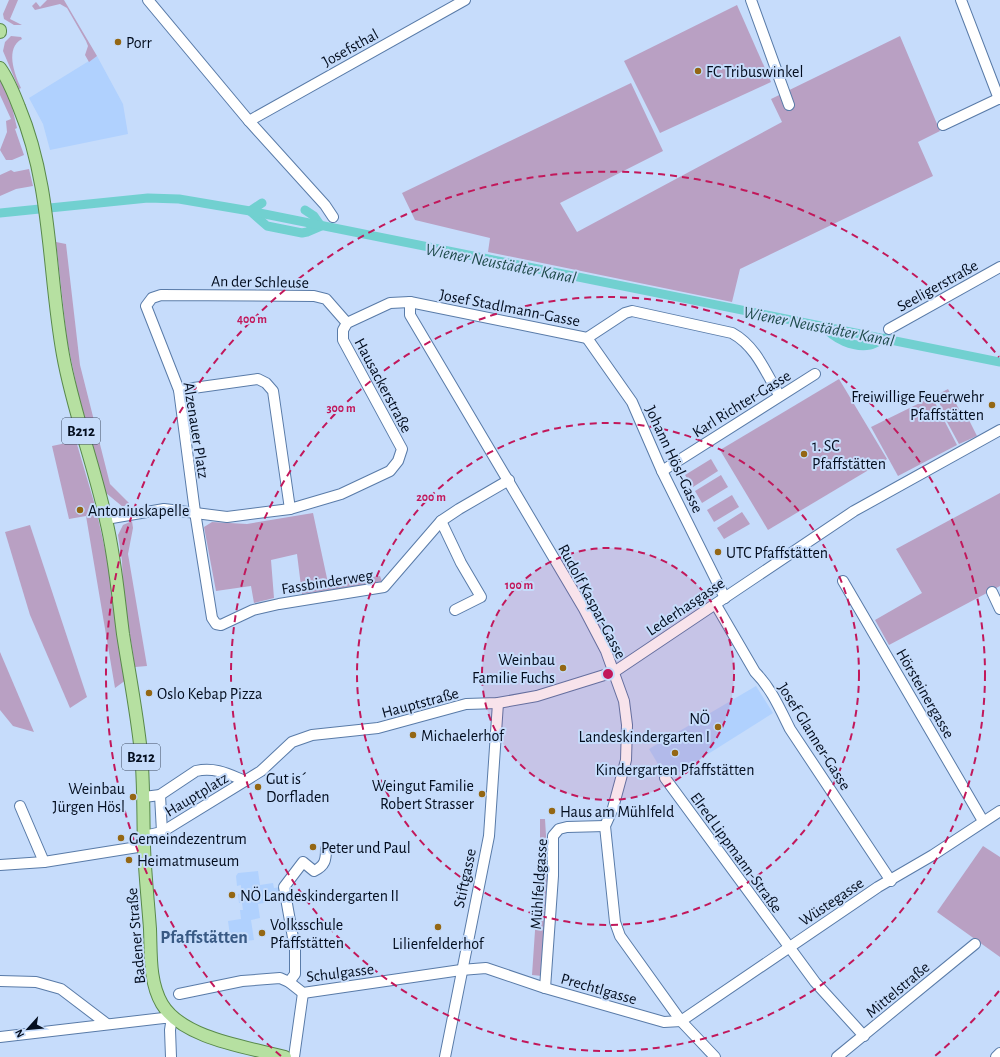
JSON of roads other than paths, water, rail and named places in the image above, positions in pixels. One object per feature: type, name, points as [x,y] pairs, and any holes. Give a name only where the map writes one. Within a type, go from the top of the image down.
[{"type":"main road","name":"B212","points":[[0,60],[2,70],[29,131],[37,160],[47,219],[57,317],[63,357],[71,396],[106,519]]},
{"type":"main road","name":"Badener Straße","points":[[106,519],[114,559],[141,751],[144,797],[144,841],[153,980],[162,1004],[172,1017],[189,1029],[203,1035],[285,1057]]},
{"type":"street","points":[[148,0],[249,121],[325,205],[333,217]]},
{"type":"street","name":"Josefsthal","points":[[249,121],[465,0]]},
{"type":"street","points":[[751,0],[789,105]]},
{"type":"street","points":[[943,125],[999,98],[961,0]]},
{"type":"street","name":"Seeligerstraße","points":[[889,329],[1000,267]]},
{"type":"street","name":"An der Schleuse","points":[[161,295],[314,296],[326,300],[347,323]]},
{"type":"street","name":"Alzenauer Platz","points":[[161,295],[152,298],[146,306],[179,390],[195,512],[212,618],[216,624]]},
{"type":"street","name":"Hausackerstraße","points":[[106,519],[164,509],[227,517],[290,509],[341,494],[390,471],[398,461],[402,449],[343,340],[343,330],[347,323],[390,303],[410,302]]},
{"type":"street","name":"Josef Stadlmann-Gasse","points":[[410,302],[587,338],[625,313],[632,311],[732,333],[743,339],[752,348],[779,396]]},
{"type":"street","name":"Rudolf Kaspar-Gasse","points":[[410,302],[410,315],[584,609],[606,651],[614,672],[624,701],[628,725],[626,760],[613,808],[606,826],[615,922],[620,936],[681,1021]]},
{"type":"street","name":"Johann Hösl-Gasse","points":[[587,338],[632,402],[662,471],[725,598]]},
{"type":"street","name":"Karl Richter-Gasse","points":[[662,471],[815,374]]},
{"type":"street","points":[[179,390],[258,379],[266,383],[273,391],[290,509]]},
{"type":"street","name":"Lederhasgasse","points":[[614,672],[854,511],[1000,430]]},
{"type":"street","name":"Fassbinderweg","points":[[216,624],[221,625],[253,610],[279,604],[384,587],[441,522],[459,509],[509,480]]},
{"type":"street","points":[[441,522],[461,563],[482,597],[455,610]]},
{"type":"street","name":"Hörsteinergasse","points":[[843,581],[983,821]]},
{"type":"street","points":[[992,592],[1000,609]]},
{"type":"street","name":"Josef Glanner-Gasse","points":[[716,605],[755,672],[763,680],[790,729],[891,881]]},
{"type":"street","name":"Hauptstraße","points":[[245,782],[261,771],[292,742],[312,735],[378,728],[466,704],[498,703],[537,696],[614,672]]},
{"type":"street","name":"Stiftgasse","points":[[445,1057],[461,970],[489,836],[498,703]]},
{"type":"street","name":"Hauptplatz","points":[[144,797],[160,796],[196,771],[202,770],[216,769],[245,782]]},
{"type":"street","name":"Elred Lippmann-Straße","points":[[664,778],[815,982],[864,1036]]},
{"type":"street","name":"Hauptplatz","points":[[0,865],[44,862],[144,841],[162,832],[245,782]]},
{"type":"street","name":"Hauptplatz","points":[[160,796],[162,832]]},
{"type":"street","points":[[20,806],[44,862]]},
{"type":"street","name":"Wüstegasse","points":[[681,1021],[878,887],[891,881],[1000,811]]},
{"type":"street","name":"Mühlfeldgasse","points":[[545,988],[554,876],[554,836],[559,829],[567,827],[606,826]]},
{"type":"street","points":[[289,982],[295,974],[295,949],[284,887],[303,862],[314,871],[322,867],[326,860],[326,849]]},
{"type":"street","name":"Mittelstraße","points":[[837,1057],[975,944]]},
{"type":"street","name":"Prechtlgasse","points":[[461,970],[486,968],[545,988],[664,1022],[681,1021]]},
{"type":"street","name":"Schulgasse","points":[[179,994],[242,981],[280,978],[289,982],[303,993],[461,970]]},
{"type":"street","points":[[0,981],[36,982],[61,989],[107,1024]]},
{"type":"street","points":[[294,1057],[303,993]]},
{"type":"street","points":[[87,1010],[88,1026]]},
{"type":"street","points":[[0,1037],[172,1017],[170,1030],[171,1057]]},
{"type":"street","points":[[681,1021],[715,1057]]},
{"type":"street","points":[[996,1057],[1000,1053]]},
{"type":"waterway","name":"Wiener Neustädter Kanal","points":[[0,213],[148,198],[179,199],[250,211],[1000,362]]},
{"type":"waterway","points":[[262,203],[250,211],[267,226],[302,233],[321,226],[314,216],[305,210]]},
{"type":"waterway","points":[[824,326],[838,339],[851,344],[864,346],[870,345],[885,338]]},
{"type":"place","name":"Porr","points":[[118,42]]},
{"type":"place","name":"FC Tribuswinkel","points":[[698,71]]},
{"type":"place","name":"Freiwillige Feuerwehr Pfaffstätten","points":[[992,405]]},
{"type":"place","name":"1. SC Pfaffstätten","points":[[804,454]]},
{"type":"place","name":"Antoniuskapelle","points":[[80,510]]},
{"type":"place","name":"UTC Pfaffstätten","points":[[718,552]]},
{"type":"place","name":"Weinbau Familie Fuchs","points":[[563,668]]},
{"type":"place","name":"Oslo Kebap Pizza","points":[[149,693]]},
{"type":"place","name":"NÖ Landeskindergarten I","points":[[718,727]]},
{"type":"place","name":"Michaelerhof","points":[[413,735]]},
{"type":"place","name":"Kindergarten Pfaffstätten","points":[[675,753]]},
{"type":"place","name":"Gut is´ Dorfladen","points":[[258,787]]},
{"type":"place","name":"Weingut Familie Robert Strasser","points":[[482,794]]},
{"type":"place","name":"Weinbau Jürgen Hösl","points":[[133,797]]},
{"type":"place","name":"Haus am Mühlfeld","points":[[552,811]]},
{"type":"place","name":"Gemeindezentrum","points":[[121,838]]},
{"type":"place","name":"Peter und Paul","points":[[313,847]]},
{"type":"place","name":"Heimatmuseum","points":[[129,860]]},
{"type":"place","name":"NÖ Landeskindergarten II","points":[[232,895]]},
{"type":"place","name":"Lilienfelderhof","points":[[438,927]]},
{"type":"place","name":"Volksschule Pfaffstätten","points":[[262,933]]},
{"type":"district","name":"Pfaffstätten","points":[[204,937]]}]
